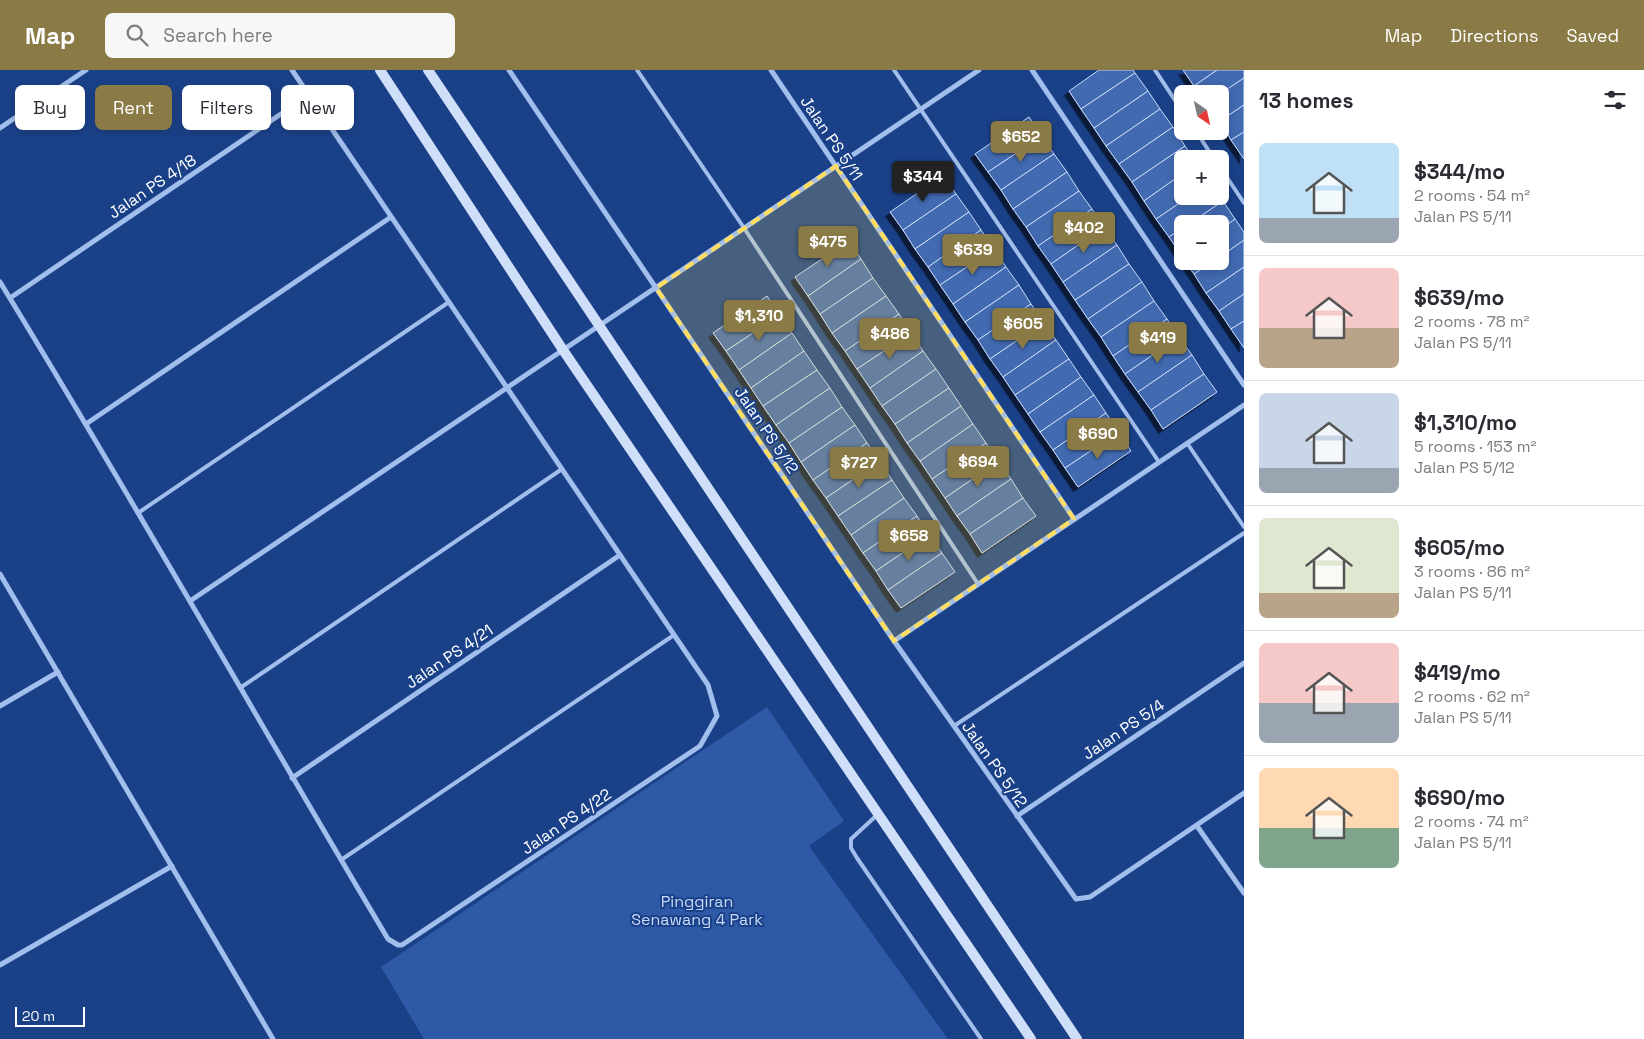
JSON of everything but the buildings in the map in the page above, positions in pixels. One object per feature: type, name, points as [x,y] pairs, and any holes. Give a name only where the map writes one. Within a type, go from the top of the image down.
[{"type":"street","points":[[0,128],[86,70]]},
{"type":"street","points":[[292,70],[302,85]]},
{"type":"street","points":[[380,70],[563,350],[1031,1039]]},
{"type":"street","points":[[428,70],[1077,1039]]},
{"type":"street","name":"Jalan PS 5/12","points":[[509,70],[894,641],[1076,899],[1090,897],[1197,826]]},
{"type":"street","name":"Jalan PS 5/11","points":[[771,70],[1074,519]]},
{"type":"street","points":[[190,601],[979,70]]},
{"type":"street","points":[[1032,70],[1244,385]]},
{"type":"street","name":"Jalan PS 4/18","points":[[10,298],[281,114]]},
{"type":"street","points":[[333,130],[674,635]]},
{"type":"street","points":[[86,424],[391,217]]},
{"type":"street","points":[[0,282],[86,424],[341,860]]},
{"type":"street","points":[[894,641],[1244,405]]},
{"type":"street","name":"Jalan PS 4/21","points":[[292,778],[620,555]]},
{"type":"street","points":[[0,574],[273,1039]]},
{"type":"street","name":"Jalan PS 4/22","points":[[341,860],[388,939],[398,945],[402,945],[700,746],[717,716],[708,685],[674,635]]},
{"type":"street","name":"Jalan PS 5/4","points":[[1017,816],[1244,663]]},
{"type":"street","points":[[0,706],[58,672]]},
{"type":"street","points":[[1244,793],[1197,826],[1244,893]]},
{"type":"street","points":[[0,965],[172,866]]},
{"type":"lane","points":[[637,70],[744,228],[978,584]]},
{"type":"lane","points":[[894,70],[1159,462]]},
{"type":"lane","points":[[1155,70],[1174,99]]},
{"type":"lane","points":[[1229,180],[1244,203]]},
{"type":"lane","points":[[138,513],[449,302]]},
{"type":"lane","points":[[1187,443],[1244,527]]},
{"type":"lane","points":[[240,688],[562,469]]},
{"type":"lane","points":[[954,726],[1244,533]]},
{"type":"lane","points":[[341,860],[674,635]]},
{"type":"lane","points":[[879,813],[851,839],[851,848],[981,1039]]},
{"type":"highlighted area","points":[[836,166],[1074,519],[894,641],[656,288]]},
{"type":"green space","name":"Pinggiran Senawang 4 Park","points":[[767,707],[844,821],[809,846],[948,1039],[424,1039],[381,967]]}]
